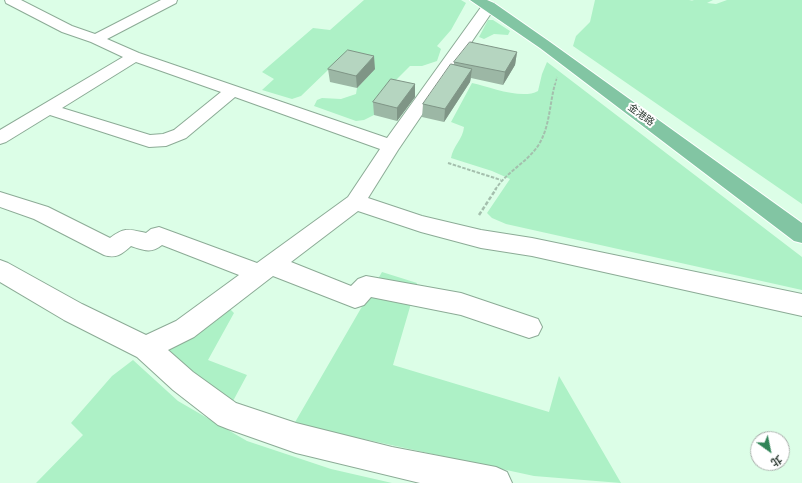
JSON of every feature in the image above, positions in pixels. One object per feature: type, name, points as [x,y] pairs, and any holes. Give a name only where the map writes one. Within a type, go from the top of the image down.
[{"type":"main road","name":"金港路","points":[[482,3],[545,45],[802,235]]},
{"type":"street","points":[[0,5],[11,0],[67,29],[96,39],[134,56],[392,146]]},
{"type":"street","points":[[96,39],[171,0]]},
{"type":"street","points":[[146,348],[185,329],[355,202],[482,3]]},
{"type":"street","points":[[0,138],[134,56]]},
{"type":"street","points":[[48,109],[149,141],[166,140],[180,134],[234,90]]},
{"type":"street","points":[[0,199],[41,213],[112,249],[128,237],[148,243],[158,235],[263,270],[285,270],[355,298],[366,286],[461,304],[529,327]]},
{"type":"street","points":[[355,202],[421,224],[481,239],[540,248],[802,305]]},
{"type":"street","points":[[0,270],[73,312],[146,348],[183,381],[228,414],[296,438],[392,462],[496,483]]},
{"type":"path","points":[[458,233],[477,219],[502,180],[535,150],[547,126],[552,94],[557,76]]},
{"type":"path","points":[[448,163],[502,180]]},
{"type":"green space","points":[[364,0],[461,0],[466,3],[451,30],[437,46],[441,49],[437,61],[422,66],[410,66],[394,82],[392,92],[374,115],[364,120],[356,121],[314,106],[317,100],[322,98],[341,99],[356,94],[357,88],[374,69],[328,70],[301,96],[292,99],[262,90],[274,79],[262,72],[313,28],[330,30]]},
{"type":"green space","points":[[595,0],[713,0],[707,3],[716,4],[727,0],[802,0],[802,204],[573,46],[576,36],[590,22]]},
{"type":"green space","points":[[488,20],[493,20],[510,31],[508,35],[494,34],[484,39],[479,37]]},
{"type":"green space","points":[[547,62],[802,257],[802,290],[506,224],[492,218],[487,213],[510,179],[492,171],[451,158],[462,135],[464,127],[451,122],[472,83],[497,90],[523,94],[531,93],[538,91],[542,74]]},
{"type":"green space","points":[[382,272],[417,283],[393,365],[549,412],[559,376],[621,483],[534,476],[294,424]]},
{"type":"green space","points":[[228,307],[234,313],[208,360],[247,375],[233,401],[208,387],[163,350]]},
{"type":"green space","points":[[133,360],[178,401],[247,441],[331,469],[392,483],[36,483],[83,435],[71,423],[112,376]]},
{"type":"building","points":[[470,42],[517,52],[505,72],[454,62]]},
{"type":"building","points":[[348,50],[374,56],[356,76],[328,69]]},
{"type":"building","points":[[451,64],[472,69],[445,109],[423,104]]},
{"type":"building","points":[[391,79],[415,84],[397,108],[373,102]]}]
